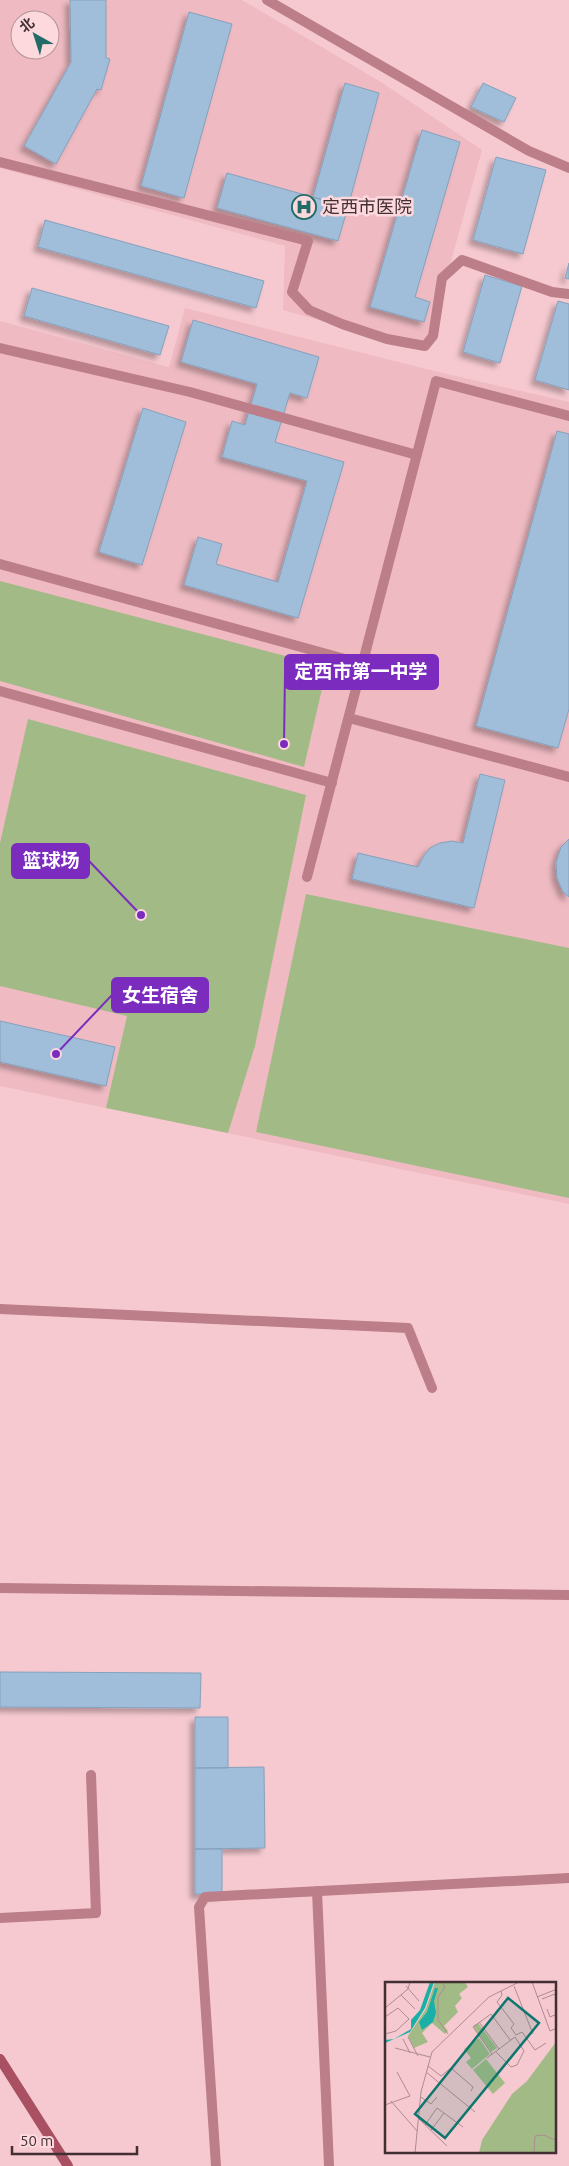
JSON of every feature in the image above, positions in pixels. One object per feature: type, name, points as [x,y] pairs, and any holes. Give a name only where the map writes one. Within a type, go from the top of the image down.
[{"type":"main road","points":[[0,2059],[68,2166]]},
{"type":"street","points":[[266,0],[529,151],[569,168]]},
{"type":"street","points":[[0,162],[308,240],[292,292],[309,310],[342,324],[387,339],[425,346],[433,336],[442,278],[462,260],[552,292],[569,294]]},
{"type":"street","points":[[0,348],[190,392],[417,455]]},
{"type":"street","points":[[307,877],[436,381],[569,416]]},
{"type":"street","points":[[0,564],[363,664]]},
{"type":"street","points":[[0,691],[332,783]]},
{"type":"street","points":[[349,718],[569,777]]},
{"type":"street","points":[[0,1309],[408,1328],[432,1388]]},
{"type":"street","points":[[0,1588],[569,1594]]},
{"type":"street","points":[[0,1918],[96,1913],[91,1775]]},
{"type":"street","points":[[216,2166],[199,1907],[205,1897],[569,1878]]},
{"type":"street","points":[[317,1891],[329,2166]]},
{"type":"shaded area","name":"定西市医院","points":[[0,0],[242,0],[381,82],[482,150],[426,351],[283,310],[285,246],[0,168]]},
{"type":"shaded area","points":[[185,308],[430,370],[569,402],[569,1204],[0,1086],[0,321],[169,367]]},
{"type":"green space","points":[[0,581],[327,667],[304,767],[0,681]]},
{"type":"green space","points":[[28,719],[306,795],[255,1046],[228,1133],[106,1108],[127,1016],[0,986],[0,843]]},
{"type":"green space","points":[[306,894],[569,948],[569,1198],[256,1132]]},
{"type":"building","points":[[70,0],[106,0],[106,58],[110,59],[101,90],[97,89],[56,164],[24,146],[71,62]]},
{"type":"building","points":[[189,12],[232,24],[184,198],[141,186]]},
{"type":"building","points":[[345,83],[379,93],[348,207],[313,197]]},
{"type":"building","points":[[483,83],[516,98],[504,122],[471,107]]},
{"type":"building","points":[[422,130],[460,142],[415,297],[430,302],[424,322],[370,307]]},
{"type":"building","points":[[496,157],[546,170],[523,254],[473,240]]},
{"type":"building","points":[[227,173],[348,207],[338,241],[217,208]]},
{"type":"building","points":[[45,220],[264,281],[256,308],[38,247]]},
{"type":"building","points":[[569,263],[569,279],[565,278]]},
{"type":"building","points":[[485,275],[522,286],[500,363],[463,352]]},
{"type":"building","points":[[32,288],[169,326],[160,355],[24,316]]},
{"type":"building","points":[[558,301],[569,304],[569,390],[535,380]]},
{"type":"building","points":[[193,320],[319,357],[307,398],[290,393],[275,442],[344,462],[298,618],[184,585],[198,537],[222,544],[216,564],[278,582],[307,481],[222,457],[232,421],[245,425],[257,384],[181,362]]},
{"type":"building","points":[[143,408],[186,422],[142,565],[99,552]]},
{"type":"building","points":[[557,431],[569,434],[569,709],[558,748],[476,726]]},
{"type":"building","points":[[480,774],[505,780],[474,908],[352,879],[358,853],[418,867],[430,848],[440,843],[452,841],[463,843]]},
{"type":"building","points":[[569,839],[569,897],[563,892],[557,878],[556,862],[561,847]]},
{"type":"building","points":[[0,1021],[115,1047],[106,1086],[0,1062]]},
{"type":"building","points":[[0,1672],[201,1673],[200,1708],[0,1707]]},
{"type":"building","points":[[195,1717],[228,1717],[228,1768],[195,1768]]},
{"type":"building","points":[[264,1767],[265,1848],[195,1849],[195,1768]]},
{"type":"building","points":[[195,1849],[222,1849],[222,1894],[195,1894]]},
{"type":"place","name":"定西市医院","points":[[304,207]]},
{"type":"place","name":"定西市第一中学","points":[[284,744]]},
{"type":"place","name":"篮球场","points":[[141,915]]},
{"type":"place","name":"女生宿舍","points":[[56,1054]]}]
